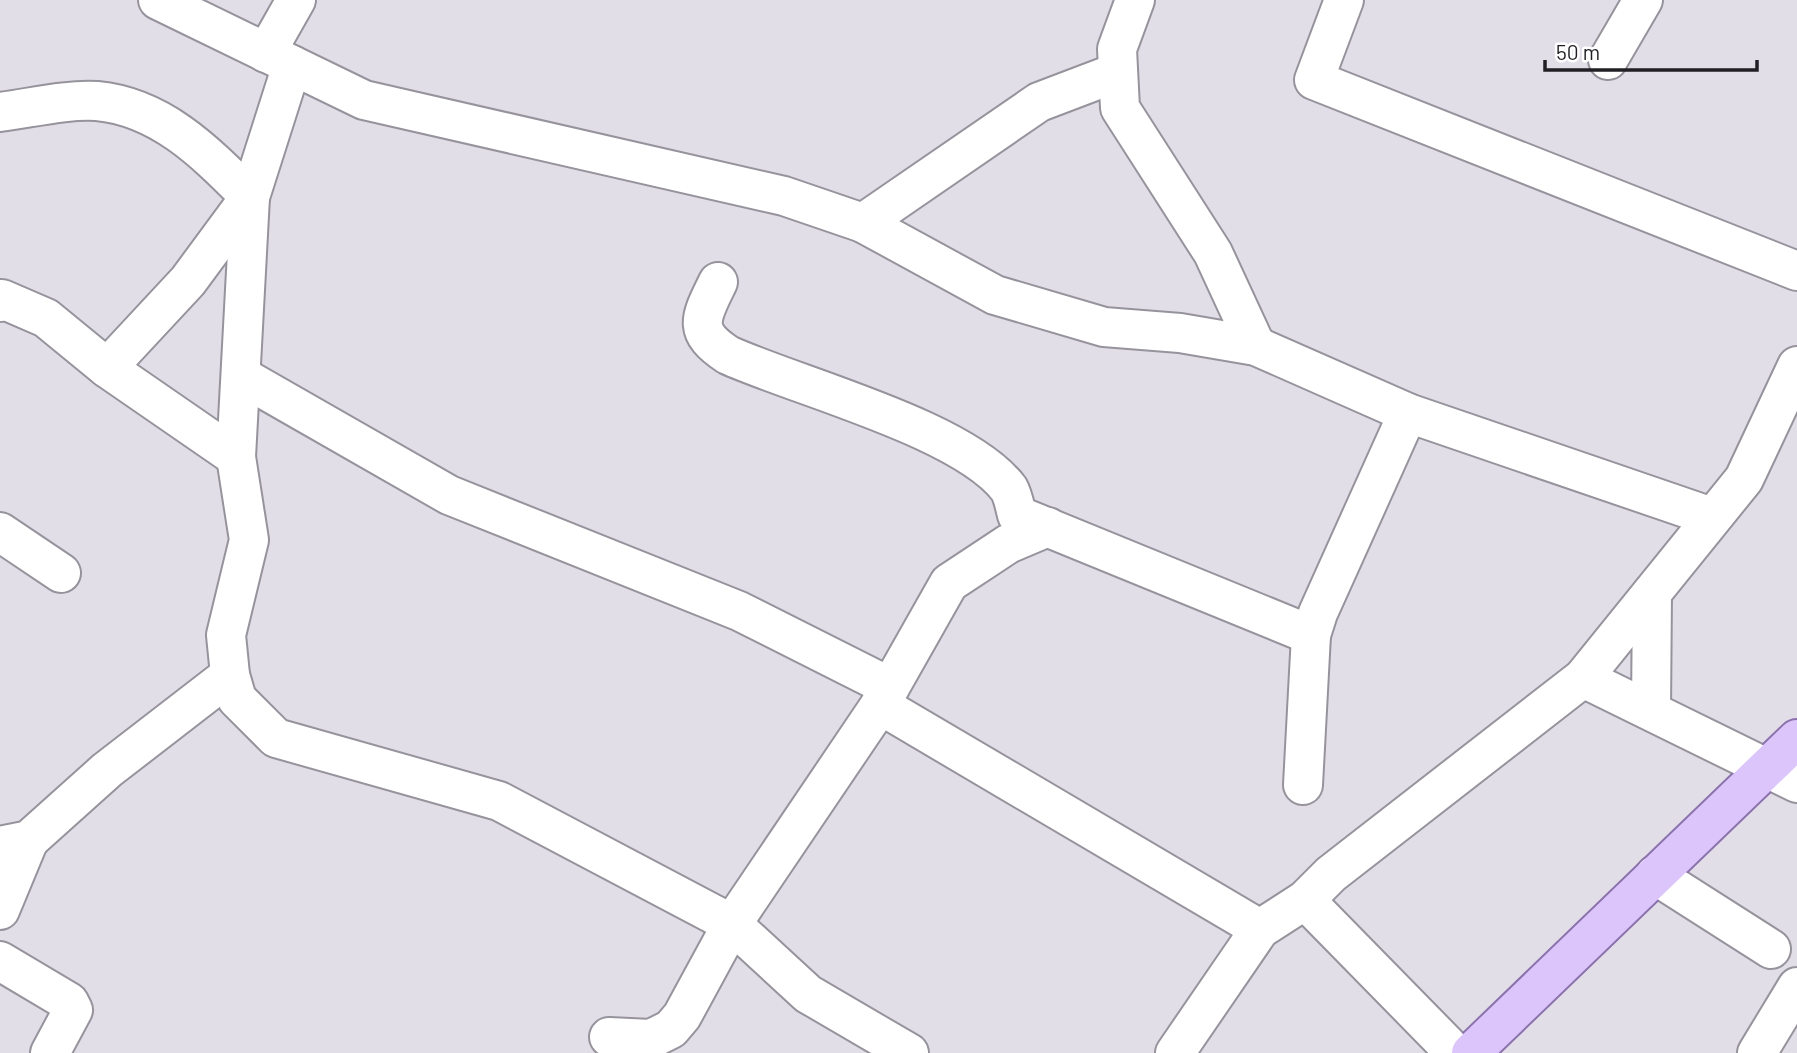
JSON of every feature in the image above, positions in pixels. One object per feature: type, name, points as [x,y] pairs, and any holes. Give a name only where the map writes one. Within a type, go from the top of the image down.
[{"type":"main road","points":[[1471,1053],[1655,875],[1789,781],[1797,739]]},
{"type":"street","points":[[158,0],[364,100],[784,196],[863,223],[995,295],[1104,327],[1180,333],[1256,346],[1408,413],[1712,517]]},
{"type":"street","points":[[296,0],[279,59],[250,197],[236,457],[249,540],[226,635],[230,675],[237,699],[276,738],[499,801],[732,924],[808,994],[909,1053]]},
{"type":"street","points":[[1135,0],[1117,49],[1120,108],[1213,253],[1256,346]]},
{"type":"street","points":[[1344,0],[1314,80],[1797,271]]},
{"type":"street","points":[[1608,60],[1643,0]]},
{"type":"street","points":[[863,223],[1039,102],[1118,72]]},
{"type":"street","points":[[0,112],[96,101],[139,109],[199,146],[250,197]]},
{"type":"street","points":[[107,368],[188,281],[250,197]]},
{"type":"street","points":[[718,282],[703,313],[702,330],[710,344],[754,367],[920,429],[983,466],[1010,490],[1017,515],[1311,635]]},
{"type":"street","points":[[0,302],[2,299],[46,318],[107,368],[236,457]]},
{"type":"street","points":[[1175,1053],[1260,929],[1305,901],[1331,874],[1583,678],[1744,479],[1797,366]]},
{"type":"street","points":[[241,376],[449,495],[739,611],[885,696],[1260,929]]},
{"type":"street","points":[[1303,785],[1311,635],[1318,613],[1408,413]]},
{"type":"street","points":[[609,1037],[651,1039],[671,1030],[682,1016],[732,924],[885,696],[949,583],[1008,544],[1048,527]]},
{"type":"street","points":[[0,532],[61,573]]},
{"type":"street","points":[[1651,710],[1652,593]]},
{"type":"street","points":[[0,910],[15,843],[230,675]]},
{"type":"street","points":[[1583,678],[1789,781]]},
{"type":"street","points":[[1655,875],[1771,949]]},
{"type":"street","points":[[1305,901],[1455,1053]]},
{"type":"street","points":[[0,961],[69,1002],[73,1010],[69,1023],[50,1053]]},
{"type":"street","points":[[1757,1053],[1797,987]]}]
